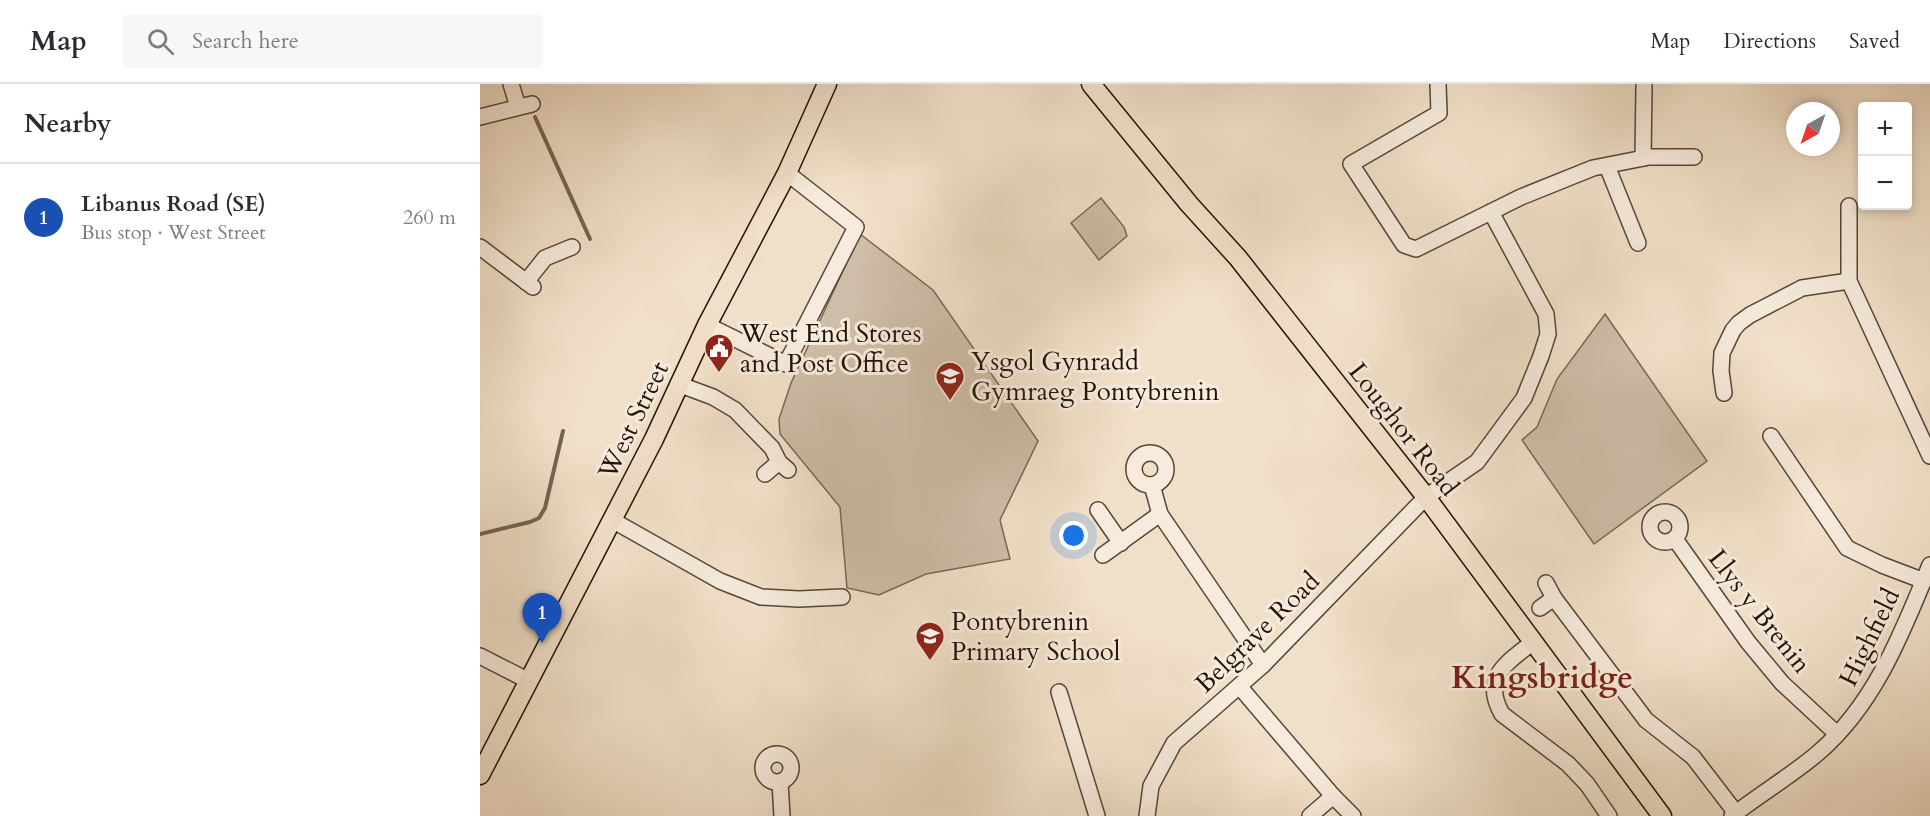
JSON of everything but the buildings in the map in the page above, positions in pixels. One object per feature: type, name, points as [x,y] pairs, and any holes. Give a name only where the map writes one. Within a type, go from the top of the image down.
[{"type":"main road","name":"West Street","points":[[480,775],[654,439],[707,325],[787,173],[827,84]]},
{"type":"main road","name":"Loughor Road","points":[[1091,84],[1189,204],[1238,258],[1426,497],[1662,816]]},
{"type":"street","points":[[480,117],[525,106],[511,84]]},
{"type":"street","points":[[1438,84],[1438,113],[1351,164],[1404,245],[1416,249],[1521,197],[1593,168],[1643,158],[1695,157]]},
{"type":"street","points":[[1643,158],[1644,87]]},
{"type":"street","points":[[1607,166],[1621,206],[1638,243]]},
{"type":"street","points":[[707,325],[786,364],[856,227],[787,173]]},
{"type":"street","points":[[1850,206],[1849,280],[1930,456]]},
{"type":"street","name":"Belgrave Road","points":[[1147,816],[1151,786],[1174,742],[1263,665],[1426,497],[1477,462],[1524,398],[1548,334],[1546,314],[1491,212]]},
{"type":"street","points":[[480,247],[529,285],[544,258],[572,247]]},
{"type":"street","points":[[1724,393],[1721,371],[1722,353],[1739,323],[1802,288],[1849,280]]},
{"type":"street","points":[[678,384],[713,397],[735,410],[772,448],[784,466],[765,474]]},
{"type":"street","points":[[1771,436],[1846,548],[1924,581]]},
{"type":"street","points":[[1152,485],[1160,514],[1263,665]]},
{"type":"street","points":[[1098,510],[1121,543]]},
{"type":"street","points":[[1104,555],[1160,514]]},
{"type":"street","points":[[612,520],[720,581],[761,597],[799,599],[842,597]]},
{"type":"street","name":"Llys y Brenin","points":[[1675,539],[1748,642],[1782,683],[1837,734]]},
{"type":"street","name":"Highfield","points":[[1734,815],[1818,753],[1860,708],[1884,672],[1930,565]]},
{"type":"street","points":[[1546,584],[1554,598],[1646,720],[1693,757],[1734,815]]},
{"type":"street","points":[[1540,608],[1554,598]]},
{"type":"street","points":[[1533,642],[1497,673],[1493,692],[1496,704],[1502,714],[1568,764],[1587,784],[1609,816]]},
{"type":"street","points":[[480,656],[530,681]]},
{"type":"street","points":[[1239,686],[1333,796],[1353,816]]},
{"type":"street","points":[[1059,692],[1097,816]]},
{"type":"street","points":[[780,782],[782,816]]},
{"type":"street","points":[[1310,816],[1333,796]]},
{"type":"shaded area","points":[[1101,198],[1124,227],[1127,236],[1099,260],[1071,223]]},
{"type":"shaded area","name":"Ysgol Gynradd Gymraeg Pontybrenin","points":[[860,234],[933,290],[1038,441],[1000,520],[1010,559],[926,574],[879,595],[847,588],[840,507],[780,434],[779,419],[791,383]]},
{"type":"shaded area","points":[[1605,314],[1707,461],[1594,544],[1522,440],[1537,427],[1557,379]]},
{"type":"waterway","points":[[535,117],[590,239]]},
{"type":"waterway","points":[[480,534],[539,518],[545,508],[563,431]]},
{"type":"place","name":"West End Stores and Post Office","points":[[719,374]]},
{"type":"place","name":"Ysgol Gynradd Gymraeg Pontybrenin","points":[[950,402]]},
{"type":"place","name":"Libanus Road (SE)","points":[[542,643]]},
{"type":"place","name":"Pontybrenin Primary School","points":[[930,662]]},
{"type":"district","name":"Kingsbridge","points":[[1542,677]]}]
